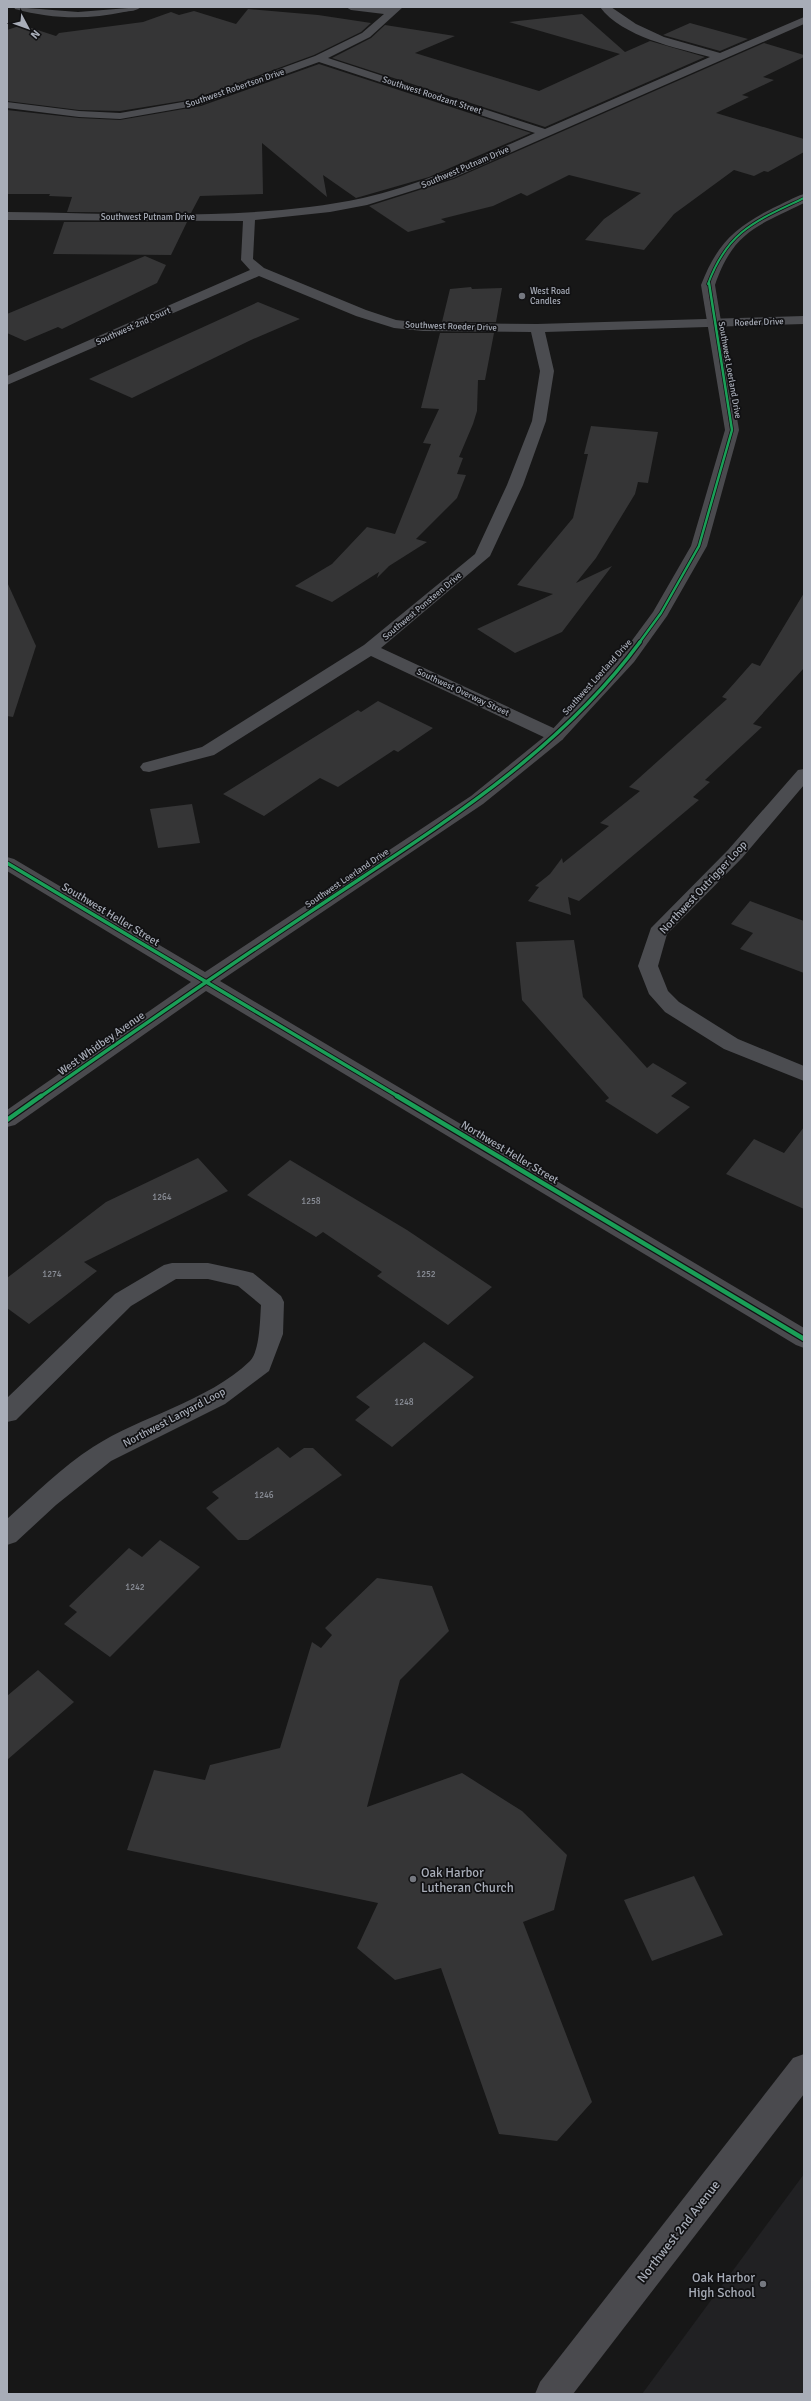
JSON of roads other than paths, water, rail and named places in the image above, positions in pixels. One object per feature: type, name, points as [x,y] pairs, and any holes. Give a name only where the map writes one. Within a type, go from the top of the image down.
[{"type":"street","points":[[19,7],[51,15],[71,16],[110,12],[136,7]]},
{"type":"street","points":[[351,7],[395,9]]},
{"type":"street","points":[[604,7],[631,28],[649,36],[723,57]]},
{"type":"street","name":"Southwest Robertson Drive","points":[[7,105],[106,115],[154,112],[196,103],[320,58],[366,35],[395,9]]},
{"type":"street","name":"Southwest Putnam Drive","points":[[7,216],[249,217],[330,208],[367,201],[412,189],[449,175],[544,132],[723,57],[804,20]]},
{"type":"street","name":"Southwest Roodzant Street","points":[[320,58],[544,132]]},
{"type":"street","name":"Southwest Loerland Drive","points":[[206,981],[477,800],[556,736],[628,658],[661,613],[699,546],[732,430],[713,324],[708,285],[714,269],[729,242],[754,224],[804,198]]},
{"type":"street","name":"Southwest Roeder Drive","points":[[249,217],[247,260],[259,271],[361,313],[394,324],[423,327],[537,328],[713,324]]},
{"type":"street","name":"Southwest 2nd Court","points":[[7,381],[259,271]]},
{"type":"street","name":"Roeder Drive","points":[[713,324],[804,320]]},
{"type":"street","name":"Southwest Ponsteen Drive","points":[[149,767],[208,751],[370,649],[482,556],[515,485],[539,421],[547,371],[537,328]]},
{"type":"street","name":"Southwest Overway Street","points":[[370,649],[556,736]]},
{"type":"street","name":"Northwest Outrigger Loop","points":[[804,774],[735,854],[658,932],[648,966],[659,994],[672,1008],[731,1044],[804,1074]]},
{"type":"street","name":"Southwest Heller Street","points":[[7,862],[206,981]]},
{"type":"street","name":"West Whidbey Avenue","points":[[7,1120],[206,981]]},
{"type":"street","name":"Northwest Heller Street","points":[[206,981],[804,1339]]},
{"type":"street","name":"Northwest Lanyard Loop","points":[[7,1413],[123,1300],[172,1272],[208,1271],[244,1279],[273,1302],[271,1334],[261,1365],[217,1397],[102,1454],[47,1498],[7,1535]]},
{"type":"street","name":"Northwest 2nd Avenue","points":[[552,2394],[804,2069]]},
{"type":"place","name":"West Road Candles","points":[[522,296]]},
{"type":"place","name":"Oak Harbor Lutheran Church","points":[[413,1879]]},
{"type":"place","name":"Oak Harbor High School","points":[[763,2284]]}]
